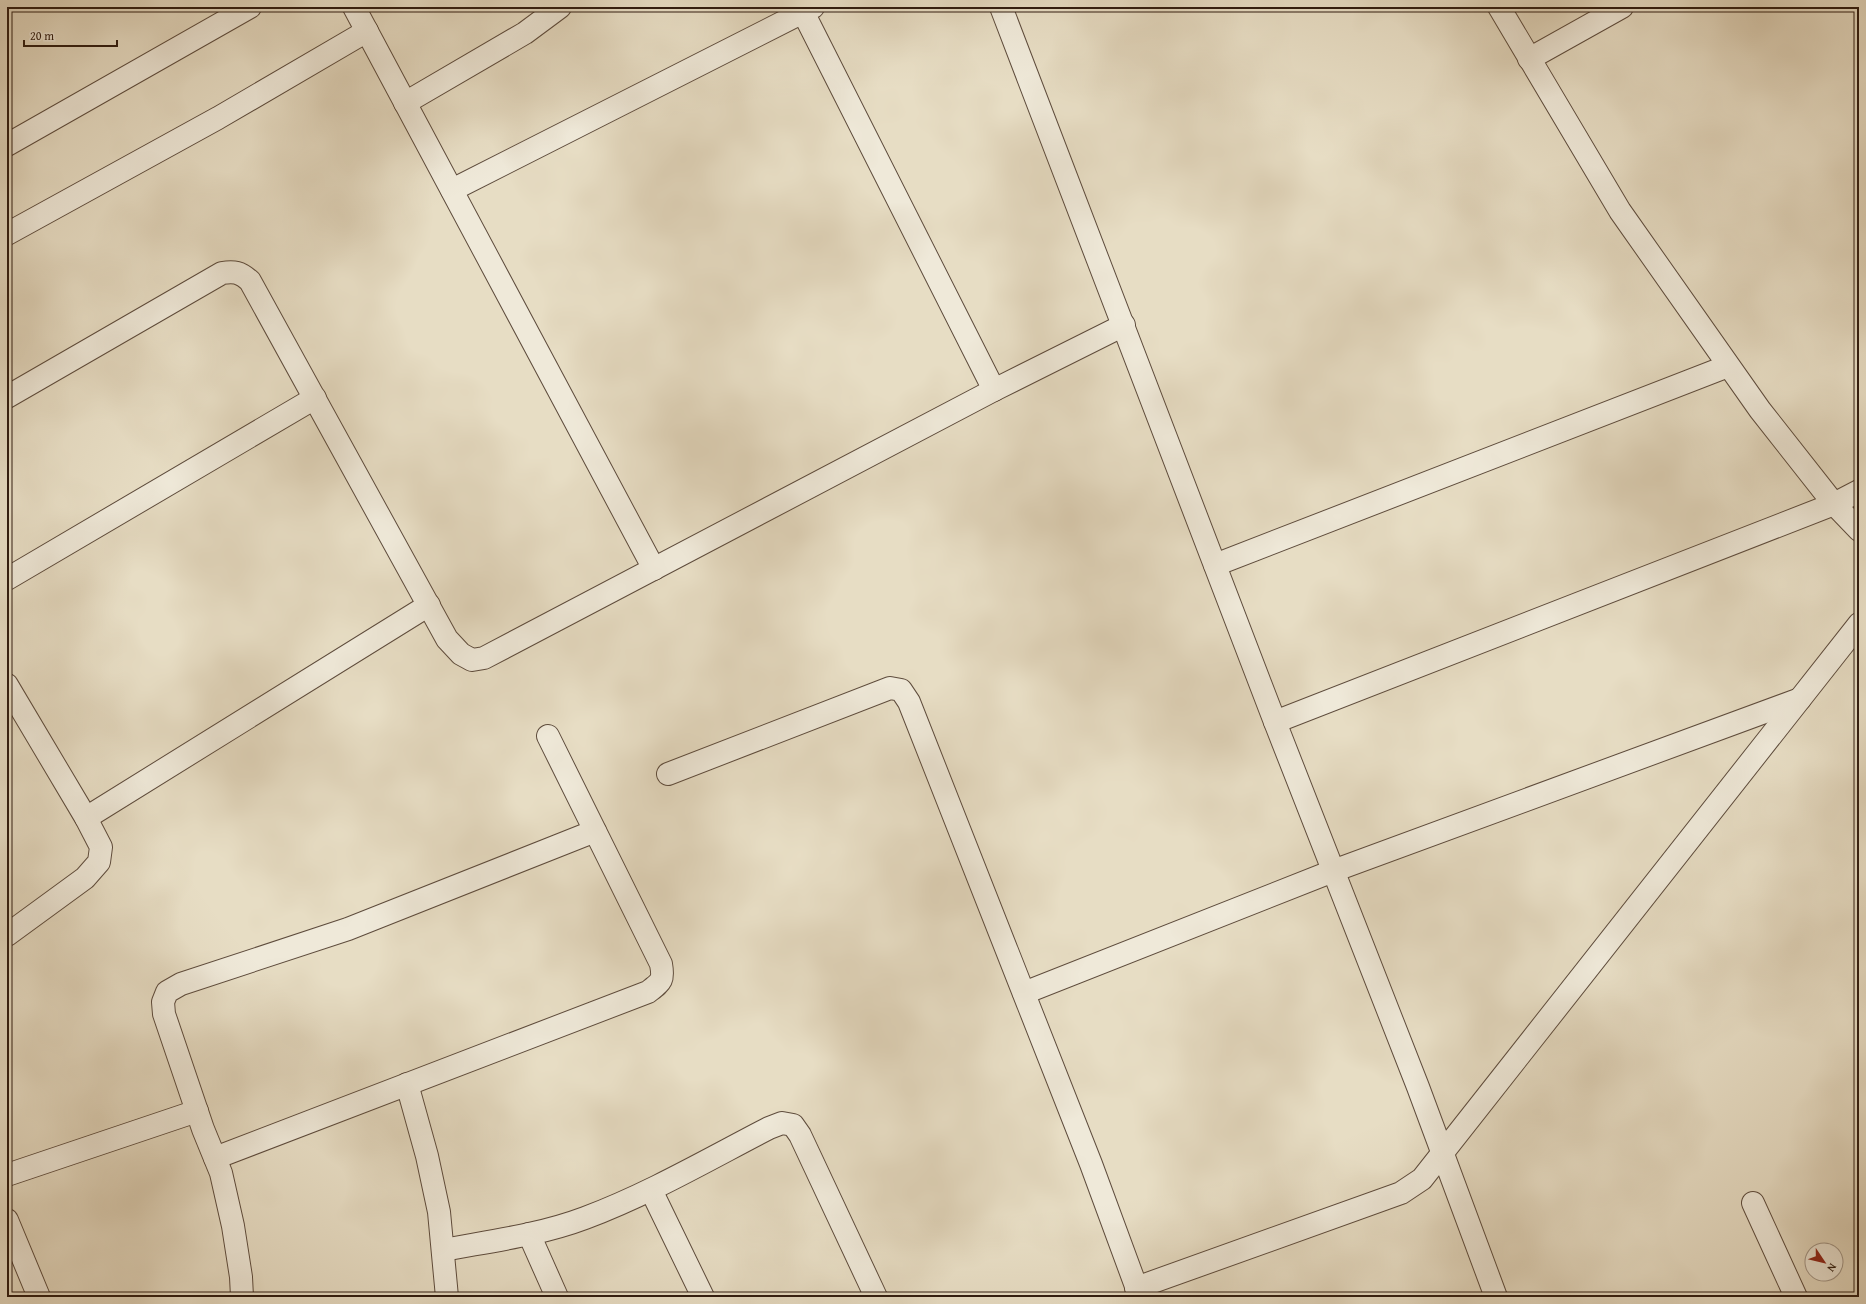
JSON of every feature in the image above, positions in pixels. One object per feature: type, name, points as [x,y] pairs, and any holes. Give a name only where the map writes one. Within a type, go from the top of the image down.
[{"type":"street","points":[[7,145],[250,7]]},
{"type":"street","points":[[354,7],[654,569]]},
{"type":"street","points":[[405,103],[525,32],[560,7]]},
{"type":"street","points":[[1001,7],[1496,1297]]},
{"type":"street","points":[[1499,7],[1620,212],[1760,410],[1834,504],[1859,530]]},
{"type":"street","points":[[1529,58],[1622,7]]},
{"type":"street","points":[[452,190],[808,9],[994,390]]},
{"type":"street","points":[[7,234],[211,122],[367,31]]},
{"type":"street","points":[[7,397],[222,273],[234,271],[250,281],[447,640],[461,654],[472,660],[484,658],[994,390],[1124,325]]},
{"type":"street","points":[[1215,565],[1728,366]]},
{"type":"street","points":[[7,580],[315,398]]},
{"type":"street","points":[[1275,722],[1834,504],[1859,491]]},
{"type":"street","points":[[86,818],[429,605]]},
{"type":"street","points":[[668,774],[890,688],[901,690],[909,702],[1024,993],[1091,1164],[1138,1292],[1401,1193],[1422,1179],[1859,624]]},
{"type":"street","points":[[7,686],[86,818],[101,847],[99,862],[85,878],[7,935]]},
{"type":"street","points":[[1024,993],[1333,871],[1800,699]]},
{"type":"street","points":[[215,1158],[648,992],[659,984],[663,976],[661,964],[548,736]]},
{"type":"street","points":[[242,1297],[241,1278],[233,1226],[221,1173],[197,1111],[164,1014],[163,1002],[167,992],[182,984],[348,929],[594,831]]},
{"type":"street","points":[[408,1084],[439,1212],[447,1297]]},
{"type":"street","points":[[7,1175],[197,1111]]},
{"type":"street","points":[[443,1250],[529,1234],[585,1218],[651,1190],[769,1128],[782,1123],[792,1125],[800,1135],[876,1297]]},
{"type":"street","points":[[651,1190],[703,1297]]},
{"type":"street","points":[[1753,1203],[1796,1297]]},
{"type":"street","points":[[7,1220],[39,1297]]},
{"type":"street","points":[[529,1234],[557,1297]]}]
